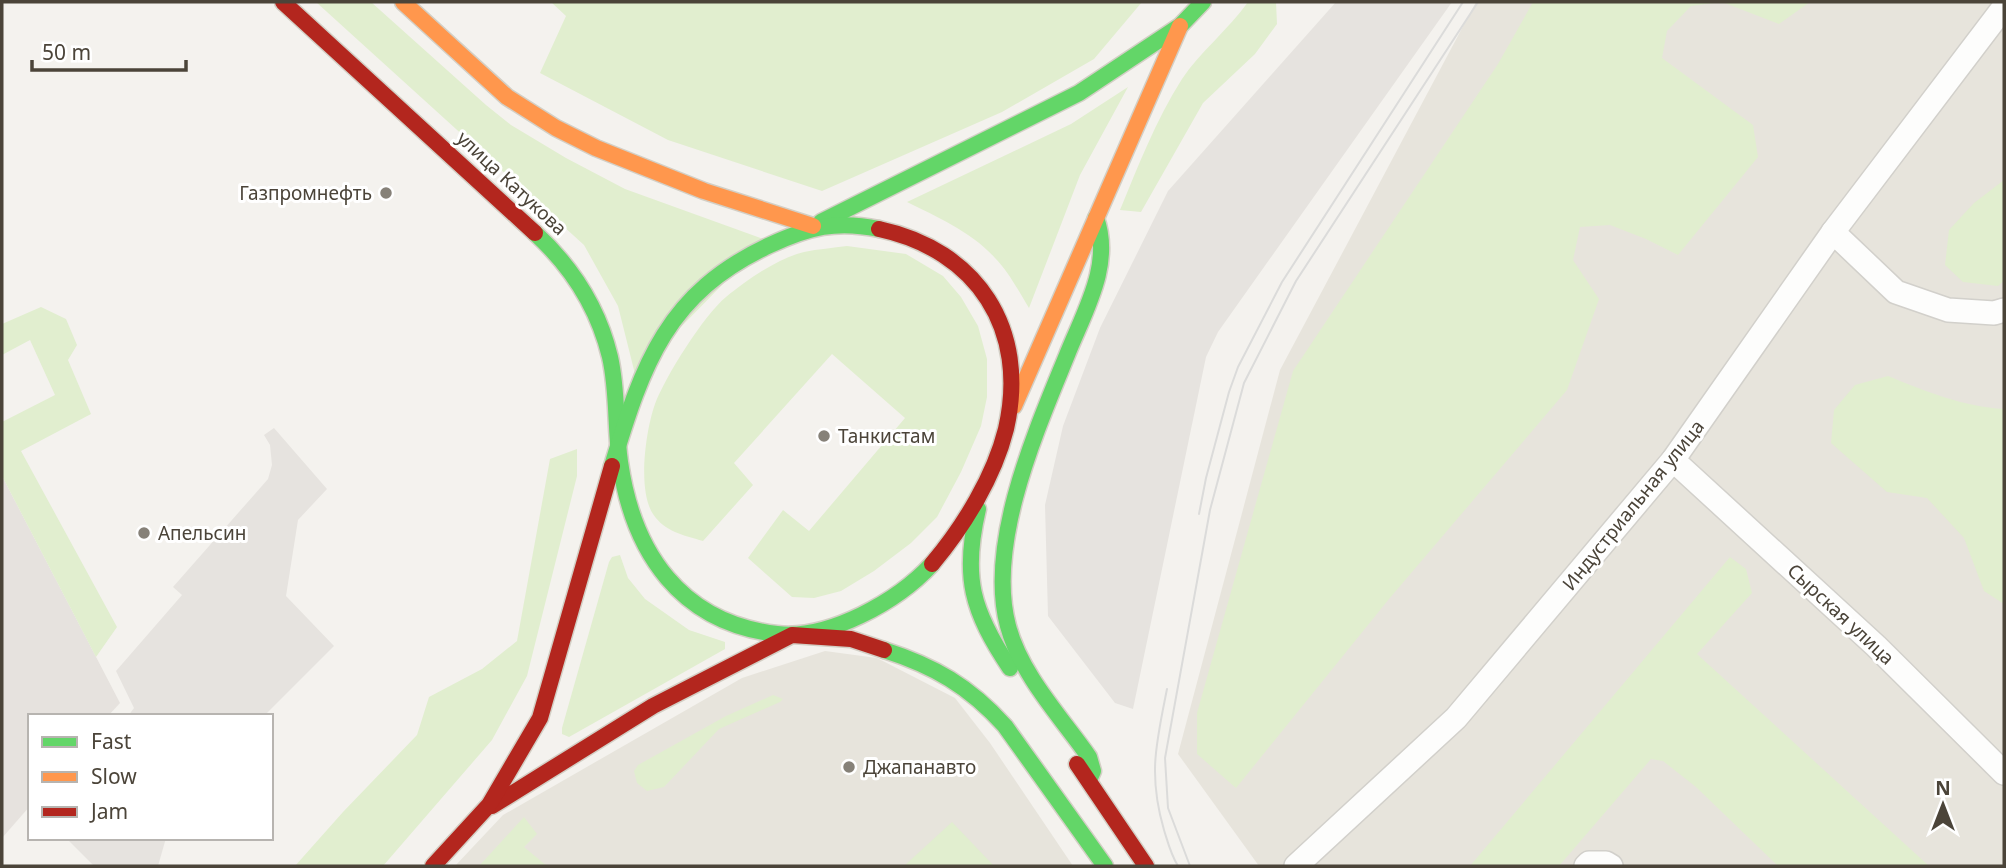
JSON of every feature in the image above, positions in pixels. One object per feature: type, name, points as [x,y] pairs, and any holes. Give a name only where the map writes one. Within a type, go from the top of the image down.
[{"type":"main road","name":"улица Катукова","points":[[283,2],[558,255],[574,275],[601,326],[611,360],[616,392],[618,449]]},
{"type":"main road","points":[[403,2],[507,97],[556,128],[596,148],[704,191],[813,226],[839,224],[869,227],[904,236],[937,249],[964,267],[990,298],[1004,334],[1010,370],[1008,419]]},
{"type":"main road","points":[[433,866],[486,809],[537,725],[639,384],[680,310],[711,278],[746,256],[813,226],[1079,93],[1180,26],[1203,2]]},
{"type":"main road","points":[[1146,866],[991,641],[972,599],[969,550],[987,479],[1008,419],[1180,26]]},
{"type":"main road","points":[[1089,780],[1093,771],[1089,757],[1026,664],[1009,626],[1003,589],[1007,529],[1042,419],[1100,265],[1103,243],[1096,218]]},
{"type":"main road","points":[[618,449],[638,528],[651,557],[672,586],[696,606],[753,630],[851,639],[912,659],[941,672],[987,706],[1005,726],[1105,866]]},
{"type":"main road","points":[[486,809],[653,706],[792,635],[842,622],[877,607],[911,585],[946,545],[987,479]]},
{"type":"street","name":"Индустриальная улица","points":[[1296,866],[1456,718],[1673,460],[1833,232],[2004,7]]},
{"type":"street","points":[[1833,232],[1896,292],[1948,310],[1994,313],[2004,310]]},
{"type":"street","name":"Сырская улица","points":[[1673,460],[1876,646],[2004,773]]},
{"type":"street","points":[[1586,866],[1589,863],[1606,863],[1611,866]]},
{"type":"shaded area","points":[[1336,2],[1452,2],[1218,332],[1206,357],[1133,709],[1115,703],[1048,616],[1045,505],[1063,426],[1100,328],[1168,191]]},
{"type":"shaded area","points":[[1476,2],[2004,2],[2004,866],[1259,866],[1178,754],[1280,370]]},
{"type":"shaded area","points":[[274,428],[327,489],[298,520],[286,596],[334,646],[266,714],[130,714],[134,708],[116,671],[182,595],[173,587],[268,479],[272,465],[270,445],[264,435]]},
{"type":"shaded area","points":[[2,476],[120,703],[110,714],[28,714],[28,808],[2,838]]},
{"type":"shaded area","points":[[825,651],[877,658],[955,698],[990,743],[1073,866],[455,866],[503,815],[742,678]]},
{"type":"shaded area","points":[[68,840],[165,840],[158,866],[94,866]]},
{"type":"green space","points":[[316,2],[371,2],[511,125],[625,189],[766,240],[635,374],[618,306],[584,245]]},
{"type":"green space","points":[[551,2],[1142,2],[1094,59],[1002,112],[822,191],[668,140],[540,73],[566,16]]},
{"type":"green space","points":[[1248,2],[1276,2],[1277,24],[1255,54],[1203,103],[1141,212],[1120,210],[1156,127],[1182,79]]},
{"type":"green space","points":[[1533,2],[1722,2],[1691,6],[1667,31],[1662,58],[1753,125],[1758,157],[1678,255],[1610,225],[1580,227],[1573,260],[1599,299],[1567,390],[1389,599],[1236,788],[1197,754],[1197,713],[1293,371],[1498,64]]},
{"type":"green space","points":[[1722,2],[1810,2],[1779,24]]},
{"type":"green space","points":[[1128,87],[1080,175],[1029,308],[1005,269],[976,240],[907,202],[1071,124]]},
{"type":"green space","points":[[2004,180],[2004,281],[1998,286],[1963,282],[1945,265],[1949,230],[1974,203]]},
{"type":"green space","points":[[847,246],[906,254],[943,276],[961,297],[978,326],[987,359],[987,397],[981,426],[937,517],[911,543],[874,571],[841,591],[814,598],[792,597],[748,558],[783,510],[809,531],[905,418],[832,354],[734,463],[753,485],[703,541],[669,529],[653,514],[645,490],[646,443],[655,404],[667,378],[707,318],[726,297],[784,259],[804,252]]},
{"type":"green space","points":[[41,307],[66,319],[77,345],[68,360],[91,414],[21,451],[117,627],[96,657],[2,476],[2,422],[55,395],[30,340],[2,355],[2,324]]},
{"type":"green space","points":[[1888,376],[1959,402],[2004,409],[2004,604],[1984,591],[1964,538],[1927,498],[1887,492],[1831,443],[1834,410],[1855,385]]},
{"type":"green space","points":[[577,449],[577,476],[527,676],[492,740],[383,866],[295,866],[417,735],[429,697],[482,669],[517,641],[550,459]]},
{"type":"green space","points":[[620,555],[628,578],[645,599],[689,630],[725,642],[725,649],[569,737],[562,734],[562,728],[609,562],[612,557]]},
{"type":"green space","points":[[1730,557],[1746,569],[1752,593],[1697,654],[1929,866],[1778,866],[1696,787],[1663,761],[1651,759],[1559,866],[1470,866]]},
{"type":"green space","points":[[773,695],[783,699],[719,729],[664,787],[647,791],[637,783],[634,771],[638,765],[726,716]]},
{"type":"green space","points":[[524,817],[537,834],[524,847],[547,866],[479,866]]},
{"type":"green space","points":[[952,822],[994,866],[904,866]]},
{"type":"tram line","points":[[641,2],[671,2]]},
{"type":"tram line","points":[[1199,514],[1206,478],[1238,367],[1282,282],[1463,2]]},
{"type":"tram line","points":[[1190,866],[1168,808],[1165,758],[1210,510],[1244,383],[1296,281],[1478,2]]},
{"type":"tram line","points":[[1167,689],[1157,743],[1155,776],[1164,830],[1178,866]]},
{"type":"traffic: fast","points":[[821,222],[1079,93],[1180,26],[1203,2]]},
{"type":"traffic: fast","points":[[1089,780],[1093,771],[1089,757],[1022,662],[1008,626],[1003,594],[1009,524],[1018,488],[1099,271],[1101,253],[1096,218]]},
{"type":"traffic: fast","points":[[612,466],[648,363],[683,309],[706,285],[735,264],[797,234],[836,225],[879,229]]},
{"type":"traffic: fast","points":[[535,233],[572,274],[598,321],[613,370],[618,449],[627,495],[637,526],[650,554],[667,578],[689,599],[714,615],[743,627],[777,634],[818,631],[840,624],[882,604],[918,578],[932,564]]},
{"type":"traffic: fast","points":[[978,509],[971,555],[974,593],[987,629],[1010,668]]},
{"type":"traffic: fast","points":[[884,650],[919,663],[950,679],[992,712],[1005,726],[1105,866]]},
{"type":"traffic: slow","points":[[403,2],[507,97],[556,128],[596,148],[704,191],[813,226]]},
{"type":"traffic: slow","points":[[1014,406],[1180,26]]},
{"type":"traffic: jam","points":[[283,2],[535,233]]},
{"type":"traffic: jam","points":[[879,229],[914,240],[943,255],[968,275],[988,299],[1002,327],[1010,359],[1011,393],[1001,447],[976,500],[932,564]]},
{"type":"traffic: jam","points":[[433,866],[489,805],[540,718],[612,466]]},
{"type":"traffic: jam","points":[[492,806],[653,706],[792,635],[851,639],[884,650]]},
{"type":"traffic: jam","points":[[1077,764],[1146,866]]},
{"type":"place","name":"Газпромнефть","points":[[386,193]]},
{"type":"place","name":"Танкистам","points":[[824,436]]},
{"type":"place","name":"Апельсин","points":[[144,533]]},
{"type":"place","name":"Джапанавто","points":[[849,767]]}]
